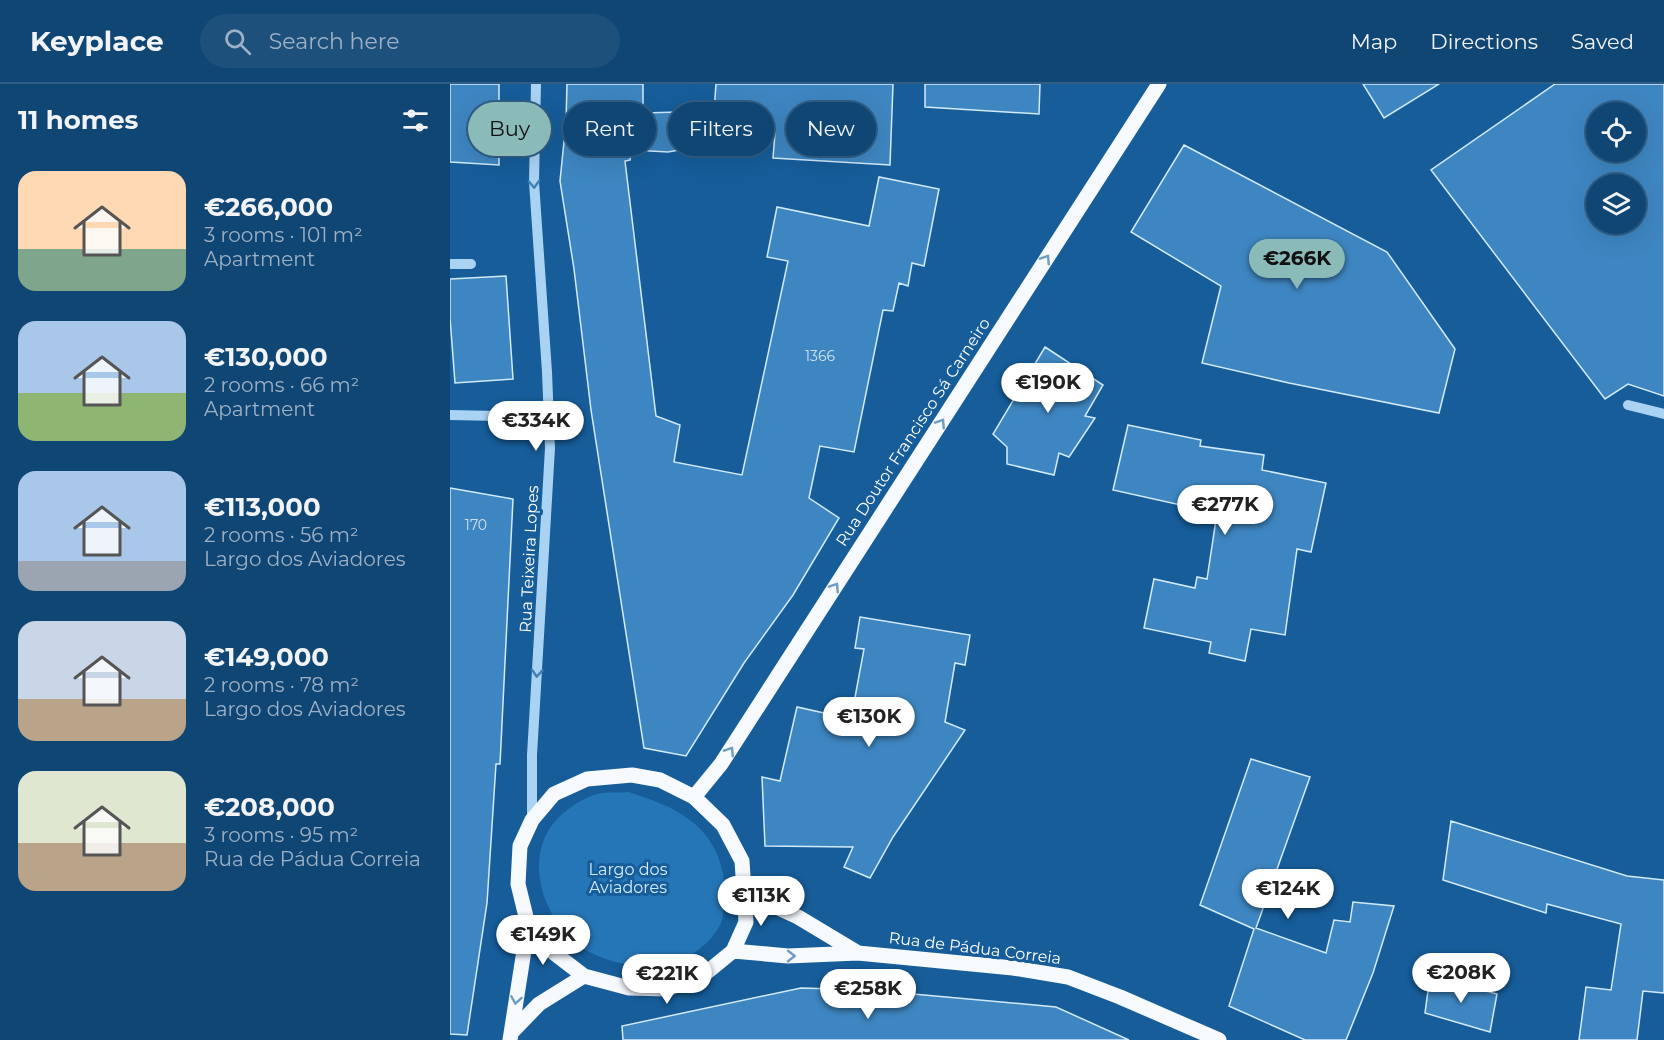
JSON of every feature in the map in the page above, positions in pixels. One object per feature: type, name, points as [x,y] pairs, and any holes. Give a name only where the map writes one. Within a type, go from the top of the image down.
[{"type":"main road","name":"Rua Doutor Francisco Sá Carneiro","points":[[694,797],[721,764],[1159,84]]},
{"type":"main road","points":[[510,1036],[528,925],[518,884],[520,846],[532,820],[554,794],[586,779],[632,775],[660,780],[694,797],[723,825],[742,861],[746,893],[746,922],[733,951],[706,973],[667,989],[630,988],[584,975],[554,953],[528,925]]},
{"type":"main road","name":"Rua de Pádua Correia","points":[[746,893],[798,917],[858,953]]},
{"type":"main road","name":"Rua de Pádua Correia","points":[[733,951],[788,956],[858,953],[1013,968],[1068,977],[1219,1040]]},
{"type":"main road","points":[[510,1036],[539,1004],[584,975]]},
{"type":"street","name":"Rua Teixeira Lopes","points":[[532,820],[532,755],[548,500],[549,417],[534,182],[536,84]]},
{"type":"street","points":[[450,264],[471,264]]},
{"type":"street","points":[[1628,405],[1664,414]]},
{"type":"street","points":[[450,415],[549,417]]},
{"type":"green space","name":"Largo dos Aviadores","points":[[629,792],[669,807],[691,821],[708,838],[719,858],[722,870],[725,893],[719,928],[694,953],[669,963],[648,966],[629,965],[589,952],[572,940],[558,924],[541,885],[539,865],[542,845],[551,827],[566,811],[578,802],[597,794]]},
{"type":"building","points":[[450,84],[499,84],[499,102],[468,102],[468,156],[499,156],[499,165],[450,162]]},
{"type":"building","points":[[567,84],[643,84],[643,102],[567,102]]},
{"type":"building","points":[[716,84],[893,84],[890,165],[773,158],[774,102],[715,102]]},
{"type":"building","points":[[925,84],[1040,84],[1039,114],[925,107]]},
{"type":"building","points":[[1363,84],[1439,84],[1384,118]]},
{"type":"building","points":[[1555,84],[1664,84],[1664,396],[1628,384],[1605,399],[1431,170]]},
{"type":"building","points":[[668,112],[668,152],[656,151],[656,113]]},
{"type":"building","points":[[1184,145],[1387,252],[1455,349],[1439,413],[1202,363],[1221,286],[1131,232]]},
{"type":"building","points":[[563,152],[563,156],[631,156],[630,160],[625,161],[656,416],[680,425],[674,462],[742,475],[788,261],[767,257],[777,207],[869,226],[879,177],[939,189],[924,266],[912,263],[908,286],[899,283],[893,311],[883,310],[854,452],[820,446],[809,498],[839,518],[793,595],[744,663],[686,756],[644,748],[591,410],[574,269],[560,181]]},
{"type":"building","points":[[506,276],[513,379],[455,383],[450,318],[450,279]]},
{"type":"building","points":[[1045,347],[1103,385],[1085,416],[1095,418],[1069,457],[1059,453],[1054,475],[1007,464],[1007,447],[993,434]]},
{"type":"building","points":[[1128,425],[1201,440],[1200,446],[1264,455],[1262,470],[1326,483],[1311,552],[1297,549],[1285,635],[1251,629],[1245,661],[1209,653],[1211,642],[1144,628],[1154,579],[1195,588],[1197,577],[1207,579],[1217,513],[1113,490]]},
{"type":"building","points":[[450,488],[513,499],[500,764],[496,764],[487,903],[467,1035],[450,1034]]},
{"type":"building","points":[[860,617],[970,635],[965,665],[955,663],[945,722],[965,730],[893,837],[870,878],[844,867],[853,847],[765,846],[762,777],[780,781],[797,707],[851,719],[864,649],[855,648]]},
{"type":"building","points":[[1251,759],[1310,777],[1256,928],[1326,953],[1334,920],[1350,922],[1353,902],[1394,906],[1373,973],[1346,1040],[1305,1040],[1229,1006],[1254,929],[1200,905]]},
{"type":"building","points":[[1451,821],[1627,876],[1664,880],[1664,993],[1643,991],[1637,1040],[1579,1040],[1586,987],[1611,990],[1621,924],[1547,904],[1546,913],[1443,880]]},
{"type":"building","points":[[1430,976],[1497,994],[1490,1032],[1425,1013]]},
{"type":"building","points":[[801,988],[869,990],[1056,1007],[1129,1040],[623,1040],[622,1026]]}]
